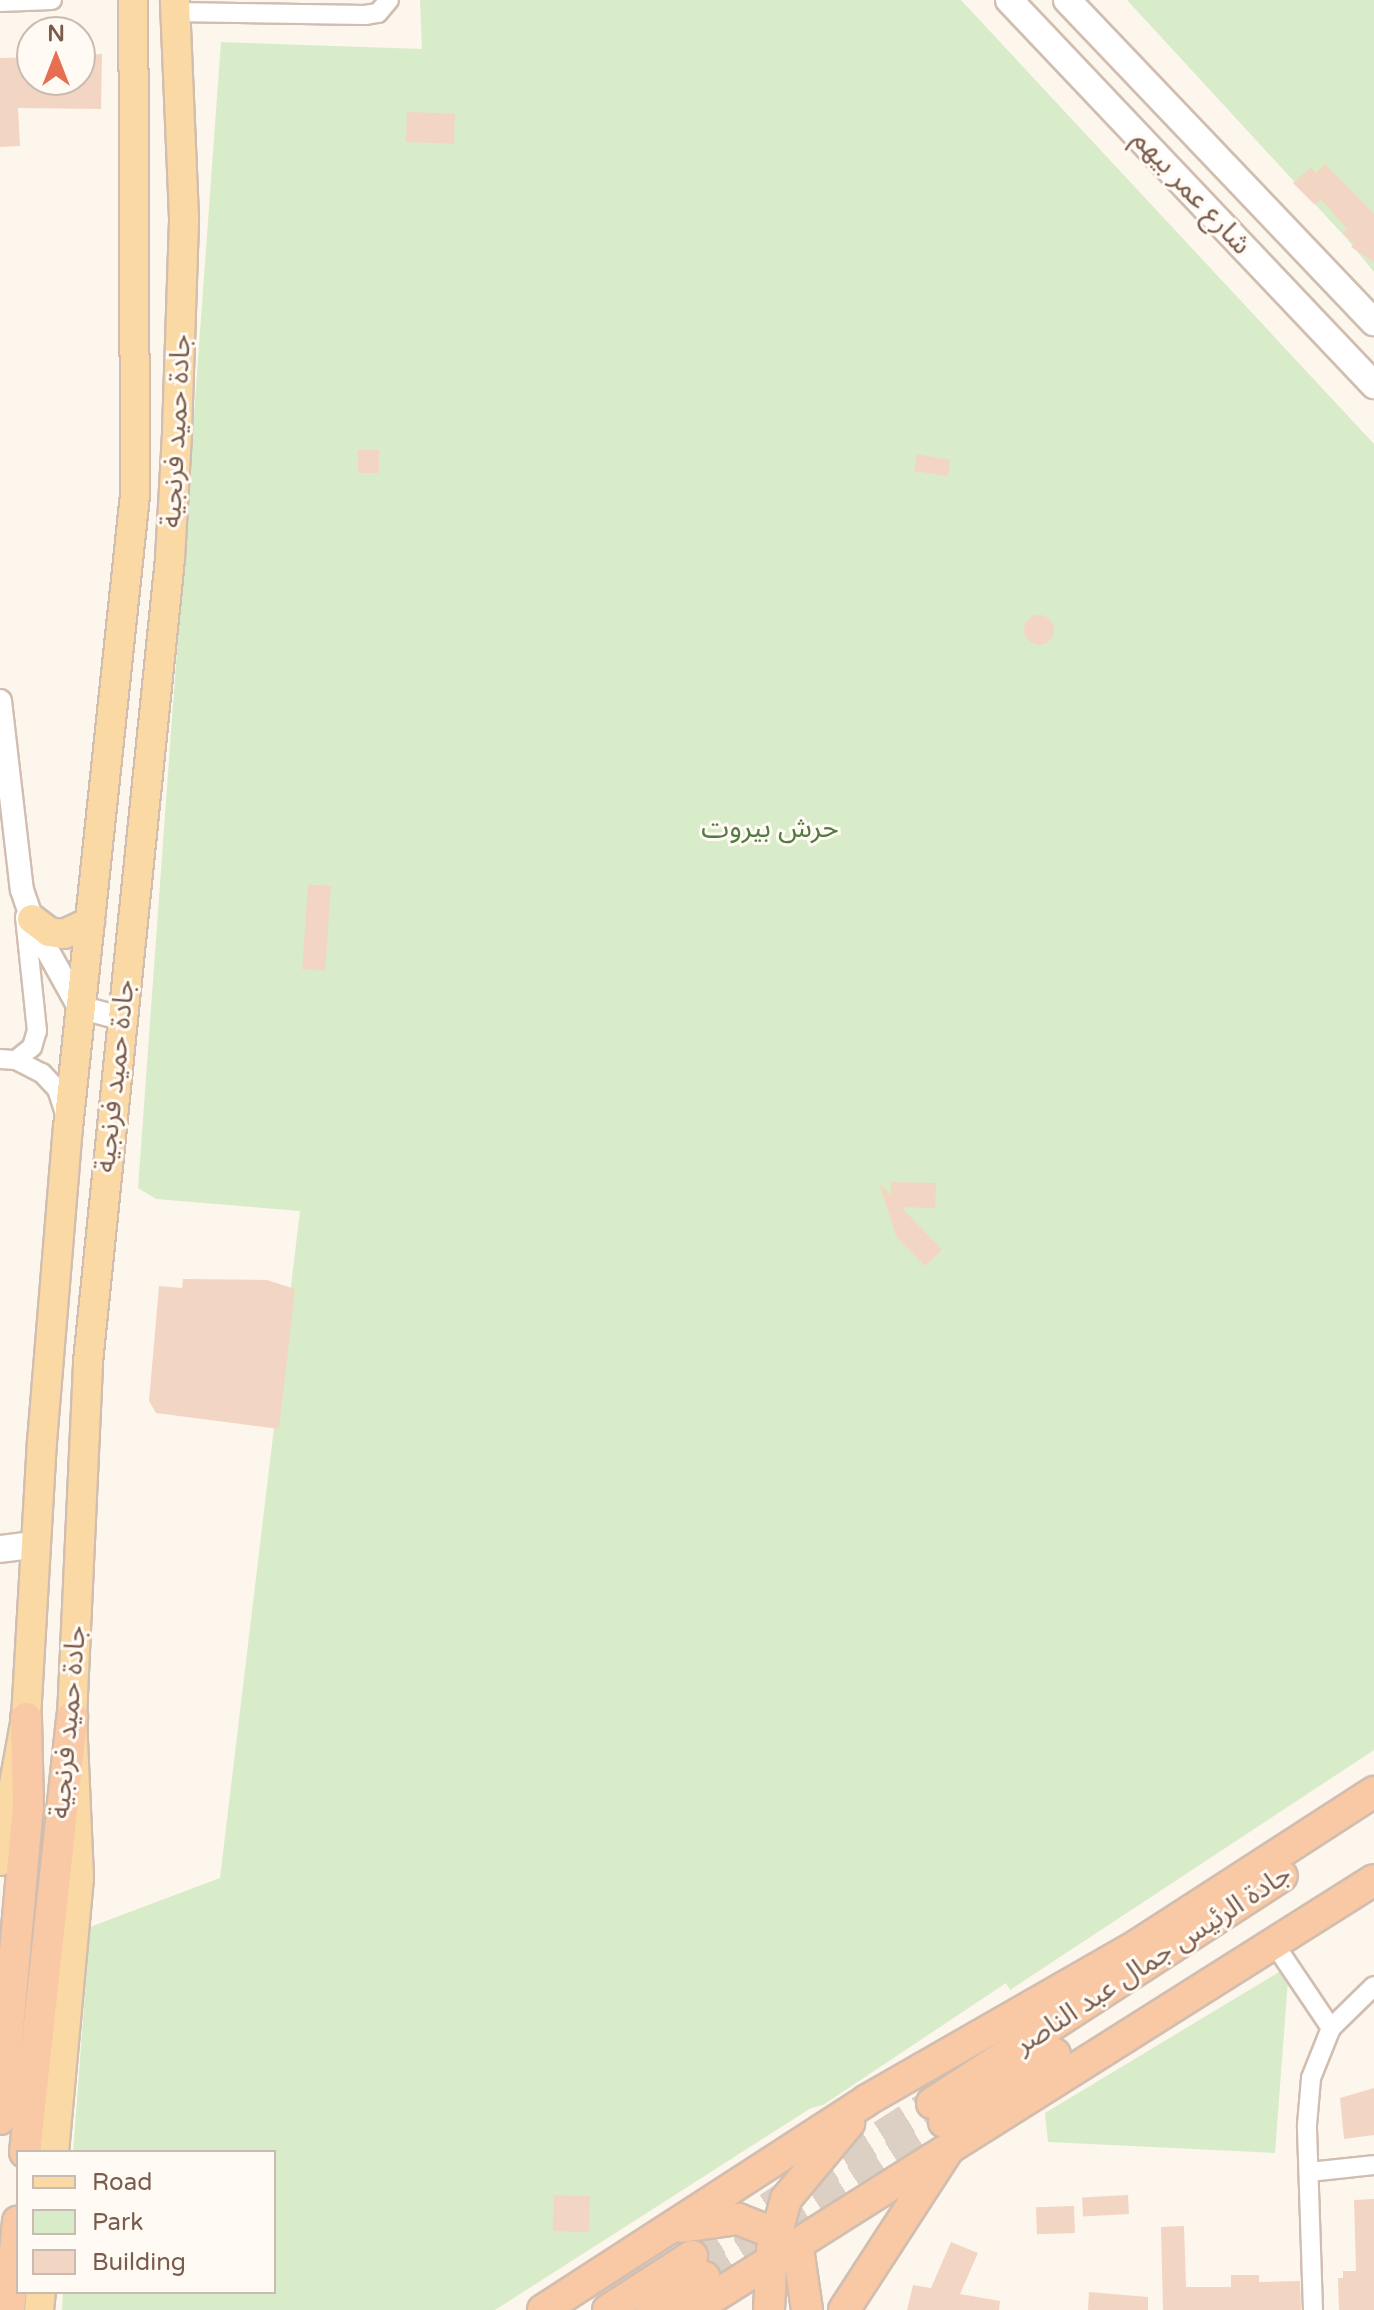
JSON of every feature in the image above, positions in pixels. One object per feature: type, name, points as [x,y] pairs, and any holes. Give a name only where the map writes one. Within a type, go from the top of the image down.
[{"type":"highway","name":"جادة حميد فرنجية","points":[[25,2150],[72,1717]]},
{"type":"highway","name":"جادة حميد فرنجية","points":[[0,2119],[28,1807],[26,1718]]},
{"type":"highway","points":[[543,2310],[867,2100],[1139,1944],[1374,1792]]},
{"type":"highway","name":"جادة الرئيس جمال عبد الناصر","points":[[943,2122],[1374,1815]]},
{"type":"highway","name":"جادة الرئيس جمال عبد الناصر","points":[[943,2122],[1374,1858]]},
{"type":"highway","points":[[693,2310],[943,2122],[1273,1942],[1374,1880]]},
{"type":"highway","points":[[769,2310],[786,2199],[800,2178],[867,2100]]},
{"type":"highway","points":[[844,2310],[943,2122]]},
{"type":"highway","points":[[660,2234],[738,2219],[803,2264],[807,2310]]},
{"type":"highway","points":[[9,2310],[16,2241]]},
{"type":"highway","points":[[608,2310],[698,2266],[652,2310]]},
{"type":"main road","name":"جادة حميد فرنجية","points":[[26,1718],[35,1545],[68,1128],[135,495],[133,0]]},
{"type":"main road","name":"شارع عمر بيهم","points":[[1009,0],[1374,385]]},
{"type":"main road","name":"شارع عمر بيهم","points":[[1067,0],[1374,322]]},
{"type":"main road","name":"جادة حميد فرنجية","points":[[72,1717],[88,1362],[120,1018],[170,559],[184,218],[175,6]]},
{"type":"main road","points":[[32,919],[49,932],[64,934],[90,922]]},
{"type":"main road","points":[[0,1549],[35,1545]]},
{"type":"main road","points":[[54,2150],[79,1878],[72,1717]]},
{"type":"main road","points":[[0,1861],[26,1718]]},
{"type":"street","points":[[0,2],[52,0]]},
{"type":"street","points":[[175,6],[365,15],[378,13],[389,0]]},
{"type":"street","points":[[0,701],[1,733],[37,1031],[32,1047],[8,1059]]},
{"type":"street","points":[[22,890],[32,919],[79,1007],[120,1018]]},
{"type":"street","points":[[8,1059],[49,1080],[61,1098],[68,1128]]},
{"type":"street","points":[[1273,1942],[1331,2028]]},
{"type":"street","points":[[1313,2310],[1307,2102],[1331,2028],[1374,1986]]},
{"type":"street","points":[[1309,2172],[1374,2165]]},
{"type":"green space","name":"حرش بيروت","points":[[420,0],[961,0],[1374,444],[1374,1750],[1010,1990],[1006,1983],[823,2105],[811,2108],[495,2310],[62,2310],[63,2294],[276,2294],[276,2150],[73,2150],[90,1927],[220,1878],[300,1211],[156,1199],[138,1188],[221,42],[422,49]]},
{"type":"green space","points":[[1127,0],[1374,0],[1374,272],[1347,239]]},
{"type":"green space","points":[[1289,1966],[1275,2153],[1048,2142],[1045,2113]]},
{"type":"building","points":[[96,54],[102,54],[101,109],[18,108],[20,146],[0,147],[0,58],[16,58],[16,96],[96,96]]},
{"type":"building","points":[[407,112],[455,114],[454,144],[406,142]]},
{"type":"building","points":[[1325,164],[1374,214],[1374,262],[1351,247],[1354,244],[1343,233],[1347,229],[1321,199],[1315,205],[1293,183],[1311,167],[1316,173]]},
{"type":"building","points":[[358,450],[379,450],[379,473],[358,473]]},
{"type":"building","points":[[917,454],[950,460],[948,477],[914,471]]},
{"type":"building","points":[[1039,615],[1049,620],[1054,630],[1049,640],[1039,645],[1029,640],[1024,630],[1029,620]]},
{"type":"building","points":[[308,884],[331,886],[325,971],[302,969]]},
{"type":"building","points":[[891,1182],[936,1183],[935,1208],[901,1207],[942,1250],[925,1266],[896,1236],[879,1183],[891,1195]]},
{"type":"building","points":[[183,1279],[267,1280],[295,1289],[279,1429],[156,1413],[149,1401],[159,1286],[182,1288]]},
{"type":"building","points":[[1374,2088],[1374,2135],[1344,2139],[1340,2098]]},
{"type":"building","points":[[554,2195],[590,2196],[589,2232],[553,2231]]},
{"type":"building","points":[[1128,2195],[1129,2214],[1083,2216],[1082,2197]]},
{"type":"building","points":[[1374,2199],[1374,2310],[1339,2310],[1338,2278],[1343,2278],[1343,2271],[1356,2271],[1354,2200]]},
{"type":"building","points":[[1074,2206],[1075,2233],[1037,2234],[1036,2207]]},
{"type":"building","points":[[1184,2226],[1186,2287],[1231,2287],[1231,2275],[1259,2275],[1259,2282],[1300,2281],[1301,2310],[1163,2310],[1161,2227]]},
{"type":"building","points":[[951,2242],[978,2253],[960,2294],[1000,2301],[999,2310],[907,2310],[913,2285],[931,2288]]},
{"type":"building","points":[[1089,2292],[1148,2297],[1148,2310],[1088,2310]]},
{"type":"tunnel","points":[[692,2256],[932,2103]]},
{"type":"tunnel","points":[[704,2277],[944,2122]]}]
